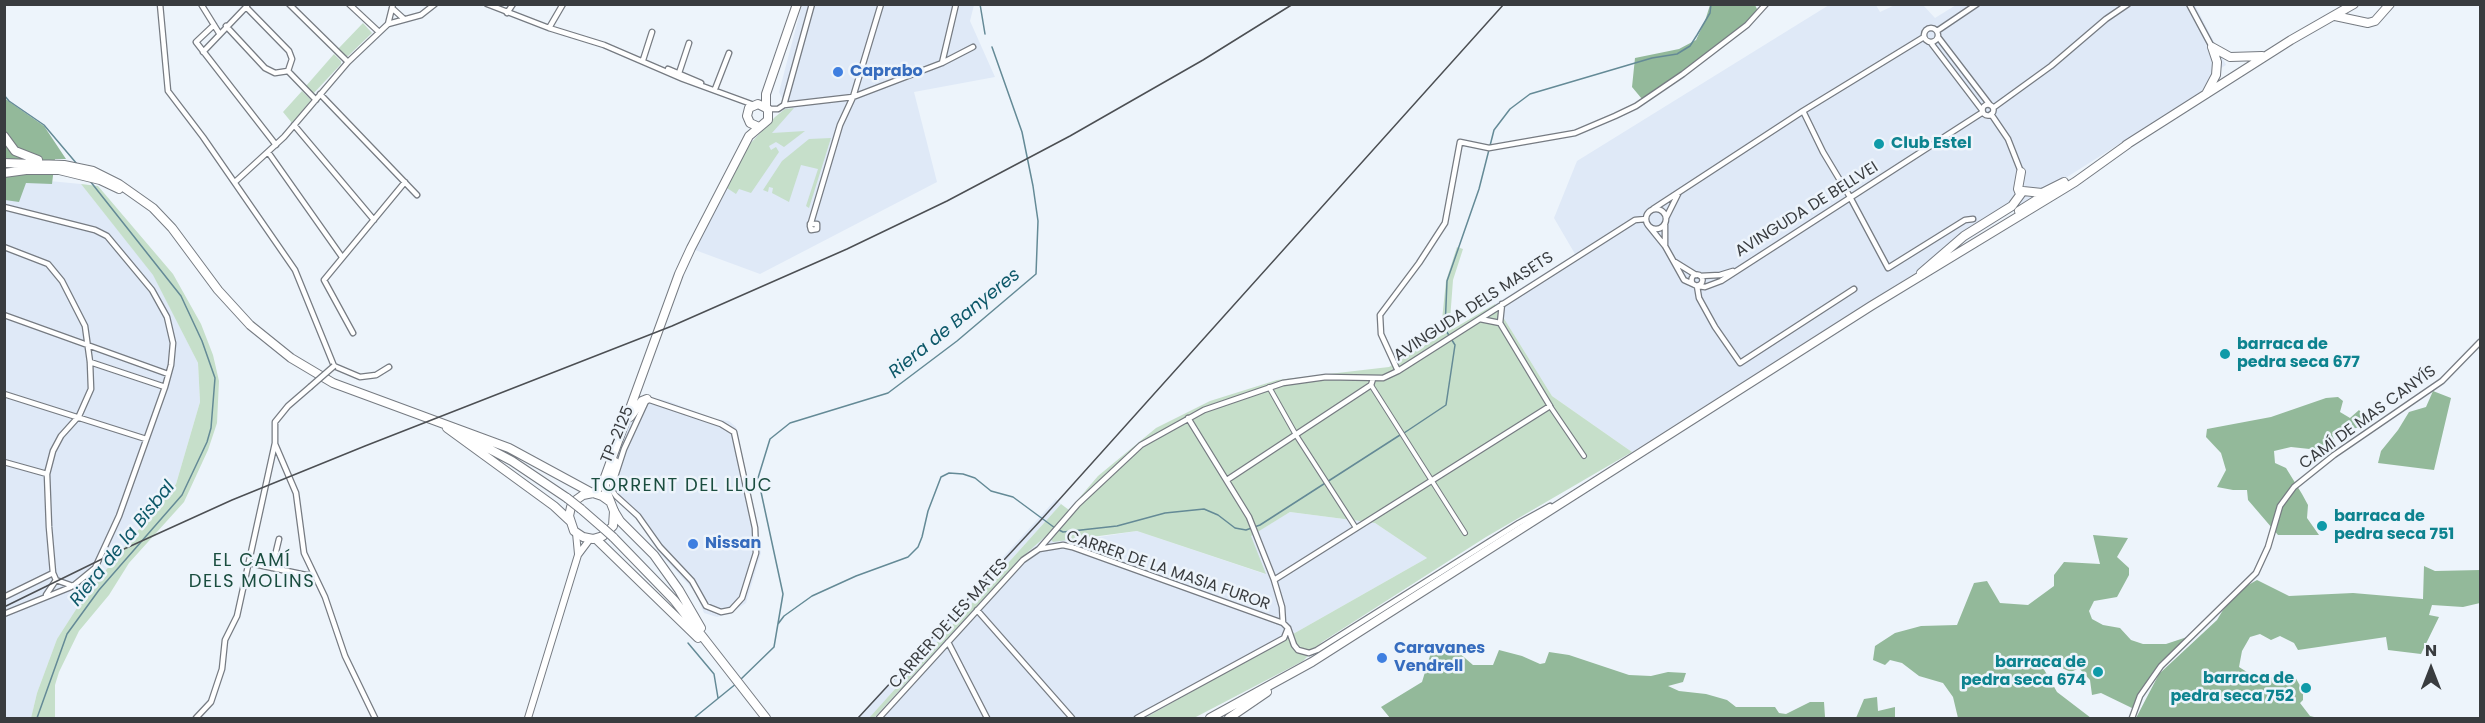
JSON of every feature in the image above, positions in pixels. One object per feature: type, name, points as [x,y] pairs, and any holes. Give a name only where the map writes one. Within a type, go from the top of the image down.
[{"type":"main road","name":"TP-2125","points":[[621,434],[679,273],[748,136],[768,120],[764,107],[766,94],[797,4]]},
{"type":"main road","points":[[1921,273],[2269,54],[2354,4]]},
{"type":"main road","points":[[2354,4],[2353,11],[2358,20]]},
{"type":"main road","points":[[2379,4],[2380,15]]},
{"type":"main road","points":[[2333,16],[2368,24],[2375,21],[2390,4]]},
{"type":"main road","points":[[2212,47],[2230,57],[2255,57],[2269,54]]},
{"type":"main road","points":[[2205,95],[2213,82],[2216,70],[2217,62],[2212,47]]},
{"type":"main road","points":[[2216,70],[2230,57]]},
{"type":"main road","points":[[759,127],[748,117],[749,108],[764,107]]},
{"type":"main road","name":"TP-2125","points":[[748,117],[748,136]]},
{"type":"main road","points":[[4,136],[15,151],[30,158],[121,181],[134,190],[138,197]]},
{"type":"main road","points":[[1210,718],[1312,662],[1909,282],[2075,182],[2128,144]]},
{"type":"main road","points":[[4,163],[50,163],[81,168],[105,176],[138,197],[161,216],[218,290],[250,325],[291,358],[333,383],[509,448],[609,501]]},
{"type":"main road","points":[[4,170],[83,171],[121,190],[161,216]]},
{"type":"main road","points":[[2021,172],[2025,193],[2030,204]]},
{"type":"main road","points":[[1909,282],[1957,242],[2012,206],[2025,193],[2042,193],[2064,182]]},
{"type":"main road","points":[[1987,237],[2030,204],[2075,182]]},
{"type":"main road","points":[[609,479],[621,434],[637,407],[647,399]]},
{"type":"main road","points":[[444,425],[512,460],[567,498],[604,528],[674,600],[766,718]]},
{"type":"main road","points":[[444,425],[554,506],[569,520],[576,533],[593,539],[721,660]]},
{"type":"main road","name":"TP-2125","points":[[569,520],[569,511],[573,503],[579,497],[597,490],[609,479]]},
{"type":"main road","name":"TP-2125","points":[[609,479],[605,488],[614,511]]},
{"type":"main road","points":[[614,511],[620,522],[654,555],[680,590],[721,660]]},
{"type":"main road","points":[[593,539],[609,532],[615,519],[614,511]]},
{"type":"main road","points":[[1229,718],[1271,690],[1281,680]]},
{"type":"street","points":[[160,4],[168,91],[235,182],[295,270],[334,366],[360,377],[376,375],[389,367]]},
{"type":"street","points":[[201,4],[219,33]]},
{"type":"street","points":[[289,4],[348,62]]},
{"type":"street","points":[[349,4],[379,32]]},
{"type":"street","points":[[387,24],[421,15],[435,4]]},
{"type":"street","points":[[487,4],[549,28],[604,45],[715,89]]},
{"type":"street","points":[[507,13],[513,4]]},
{"type":"street","points":[[549,28],[563,4]]},
{"type":"street","points":[[784,105],[812,4]]},
{"type":"street","points":[[812,221],[840,125],[853,97],[882,4]]},
{"type":"street","points":[[942,63],[956,4]]},
{"type":"street","points":[[1398,371],[1381,334],[1380,315],[1424,256],[1445,223],[1460,142],[1489,148],[1575,133],[1615,116],[1636,106],[1683,74],[1747,25],[1767,4]]},
{"type":"street","points":[[1937,31],[1977,4]]},
{"type":"street","points":[[1991,106],[2051,66],[2106,19],[2128,4]]},
{"type":"street","points":[[2189,4],[2212,47]]},
{"type":"street","points":[[203,52],[219,33],[248,6],[289,51],[292,59],[288,71]]},
{"type":"street","points":[[235,182],[276,145],[348,62],[387,24],[393,6]]},
{"type":"street","points":[[393,6],[404,19]]},
{"type":"street","points":[[214,25],[196,42],[276,145]]},
{"type":"street","points":[[226,26],[265,68],[275,73],[288,71]]},
{"type":"street","points":[[1697,286],[1684,280],[1665,246],[1648,225],[1646,219],[1648,213],[1803,111],[1924,37],[1928,28],[1937,31]]},
{"type":"street","points":[[1937,31],[1938,37],[1991,106],[1991,114],[2008,140],[2021,172]]},
{"type":"street","points":[[642,60],[652,32]]},
{"type":"street","points":[[1924,37],[1931,43],[1982,111],[1986,115],[1991,114]]},
{"type":"street","points":[[1931,43],[1938,37]]},
{"type":"street","points":[[679,73],[689,43]]},
{"type":"street","points":[[642,60],[683,79],[764,107],[853,97],[942,63],[973,47]]},
{"type":"street","points":[[715,89],[729,53]]},
{"type":"street","points":[[288,71],[316,100]]},
{"type":"street","points":[[321,94],[417,195]]},
{"type":"street","points":[[734,96],[745,106],[748,117]]},
{"type":"street","name":"AVINGUDA DE BELLVEI","points":[[1697,286],[1713,285],[1982,111],[1984,106],[1991,106]]},
{"type":"street","points":[[1803,111],[1823,152],[1888,268],[1965,220],[1973,219]]},
{"type":"street","points":[[294,125],[374,220]]},
{"type":"street","points":[[268,152],[342,257]]},
{"type":"street","points":[[353,333],[324,280],[405,182]]},
{"type":"street","points":[[1648,225],[1657,229],[1665,220],[1678,194]]},
{"type":"street","points":[[4,207],[94,230],[107,236],[152,290],[167,317],[173,343],[171,365],[165,387],[119,516],[95,568],[73,586],[4,614]]},
{"type":"street","points":[[1653,209],[1661,210],[1665,220],[1665,246]]},
{"type":"street","name":"AVINGUDA DELS MASETS","points":[[1039,549],[1078,504],[1114,468],[1141,446],[1188,418],[1240,396],[1283,383],[1326,377],[1383,378],[1398,371],[1635,220],[1646,219]]},
{"type":"street","points":[[4,247],[48,264],[62,281],[85,326],[91,389],[79,416],[61,436],[53,451],[47,474],[53,573],[56,580],[73,586]]},
{"type":"street","points":[[1673,260],[1698,275],[1702,281],[1697,286]]},
{"type":"street","name":"AVINGUDA DE BELLVEI","points":[[1698,275],[1720,275],[1735,270]]},
{"type":"street","points":[[1698,275],[1692,280],[1697,286],[1699,298],[1715,327],[1740,363],[1854,289]]},
{"type":"street","points":[[1500,323],[1502,304]]},
{"type":"street","points":[[1491,319],[1491,310],[1501,313]]},
{"type":"street","points":[[4,315],[168,374]]},
{"type":"street","points":[[1478,319],[1491,319],[1500,323],[1550,406],[1584,456]]},
{"type":"street","name":"CAMÍ DE MAS CANYÍS","points":[[2132,718],[2140,696],[2161,666],[2256,573],[2268,548],[2280,506],[2294,487],[2334,455],[2442,381],[2481,342]]},
{"type":"street","points":[[90,362],[165,387]]},
{"type":"street","points":[[196,718],[211,702],[222,669],[225,640],[237,616],[275,443],[275,422],[288,406],[334,366]]},
{"type":"street","points":[[1372,379],[1371,385],[1465,533]]},
{"type":"street","points":[[1227,480],[1371,385]]},
{"type":"street","points":[[1269,387],[1296,435],[1356,528]]},
{"type":"street","points":[[4,394],[146,439]]},
{"type":"street","points":[[609,479],[611,489],[616,496],[638,516],[660,547],[692,581],[706,606],[721,612],[731,610],[738,604],[756,553],[755,528],[734,432],[721,424],[647,399]]},
{"type":"street","name":"TP-2125","points":[[609,479],[647,399]]},
{"type":"street","points":[[1274,580],[1550,406]]},
{"type":"street","points":[[1188,418],[1227,480],[1254,530],[1274,580],[1282,607],[1283,623]]},
{"type":"street","points":[[275,443],[296,493],[304,553],[326,597],[345,656],[375,718]]},
{"type":"street","name":"CARRER DE LA MASIA FUROR","points":[[1039,549],[1051,545],[1072,547],[1283,623],[1288,628],[1298,650],[1309,653],[1519,523],[1625,460],[1641,454]]},
{"type":"street","points":[[4,462],[47,474]]},
{"type":"street","points":[[528,718],[578,555],[576,533]]},
{"type":"street","points":[[272,568],[279,539]]},
{"type":"street","points":[[578,555],[593,539]]},
{"type":"street","name":"CARRER DE LES MATES","points":[[879,718],[1023,560],[1039,549]]},
{"type":"street","points":[[249,563],[306,575],[314,574]]},
{"type":"street","points":[[4,597],[53,573]]},
{"type":"street","points":[[45,596],[56,580]]},
{"type":"street","points":[[977,610],[1072,718]]},
{"type":"street","points":[[1137,718],[1284,638],[1288,628]]},
{"type":"street","points":[[948,642],[987,718]]},
{"type":"shaded area","points":[[802,5],[974,5],[970,21],[995,77],[914,92],[937,182],[760,274],[695,250],[749,144],[786,107],[779,92]]},
{"type":"shaded area","points":[[1829,5],[1876,5],[1880,12],[1895,5],[1923,5],[1935,18],[1956,5],[2195,5],[2226,65],[2216,71],[2211,86],[1632,452],[1552,396],[1495,304],[1575,254],[1554,218],[1577,161]]},
{"type":"shaded area","points":[[28,179],[81,184],[153,274],[198,363],[200,402],[176,484],[84,597],[57,639],[37,693],[31,718],[5,718],[4,185]]},
{"type":"shaded area","points":[[649,397],[668,401],[715,419],[729,421],[736,427],[756,515],[761,553],[746,603],[731,613],[717,617],[704,613],[695,592],[658,551],[638,521],[613,498],[609,491],[608,482],[636,404]]},
{"type":"shaded area","points":[[1056,499],[1061,504],[869,718],[857,718]]},
{"type":"shaded area","points":[[1290,512],[1375,523],[1427,558],[1145,718],[874,718],[1019,560],[1047,535],[1080,540],[1137,531],[1265,574],[1250,536]]},
{"type":"green space","points":[[1710,5],[1755,5],[1758,11],[1745,24],[1678,76],[1642,99],[1632,87],[1635,58],[1679,49],[1696,40]]},
{"type":"green space","points":[[363,23],[372,33],[348,56],[345,56],[338,49]]},
{"type":"green space","points":[[334,54],[341,64],[313,94],[306,86]]},
{"type":"green space","points":[[302,91],[311,100],[292,123],[283,112]]},
{"type":"green space","points":[[4,98],[44,126],[66,159],[55,159],[52,184],[26,183],[19,202],[5,200]]},
{"type":"green space","points":[[794,108],[772,133],[805,131],[784,147],[776,142],[769,146],[771,150],[776,147],[779,152],[751,193],[739,189],[736,194],[727,188],[748,146],[775,117],[785,109]]},
{"type":"green space","points":[[831,138],[809,208],[806,206],[818,169],[801,165],[789,202],[772,193],[773,188],[769,187],[768,192],[763,190],[782,161],[809,139]]},
{"type":"green space","points":[[81,184],[98,186],[173,274],[201,324],[213,355],[219,381],[217,423],[208,450],[184,502],[129,563],[109,595],[79,631],[55,685],[55,718],[31,718],[37,693],[57,639],[84,597],[176,484],[200,402],[198,363],[153,275]]},
{"type":"green space","points":[[1457,247],[1463,249],[1453,280],[1450,320],[1453,329],[1495,304],[1552,396],[1632,452],[1486,537],[1322,642],[1303,661],[1194,718],[1145,718],[1427,558],[1375,523],[1290,512],[1251,536],[1266,574],[1137,531],[1053,542],[1047,535],[1019,560],[874,718],[869,718],[1061,504],[1069,510],[1098,476],[1156,428],[1210,401],[1277,380],[1389,367],[1444,334],[1442,320],[1446,281]]},
{"type":"green space","points":[[2433,391],[2451,398],[2434,470],[2378,463],[2381,451],[2409,412],[2426,407]]},
{"type":"green space","points":[[2338,397],[2343,401],[2340,412],[2350,418],[2359,410],[2368,420],[2364,426],[2332,434],[2335,442],[2319,450],[2291,447],[2274,451],[2275,463],[2286,468],[2302,494],[2308,505],[2307,518],[2319,535],[2278,535],[2248,500],[2247,490],[2217,487],[2226,470],[2221,453],[2206,437],[2207,429],[2271,417],[2326,398]]},
{"type":"green space","points":[[2093,535],[2128,538],[2117,557],[2129,568],[2129,575],[2117,597],[2094,601],[2089,611],[2092,619],[2103,625],[2120,628],[2131,640],[2143,644],[2166,644],[2199,633],[2155,672],[2134,709],[2101,693],[2092,695],[2090,680],[2079,668],[2071,672],[2048,662],[2042,666],[2057,692],[2091,718],[1958,718],[1953,697],[1943,683],[1919,676],[1902,663],[1890,660],[1885,665],[1873,660],[1875,646],[1895,633],[1921,626],[1957,625],[1974,583],[1987,581],[2000,603],[2028,605],[2054,586],[2054,575],[2064,562],[2100,564]]},
{"type":"green space","points":[[2424,566],[2435,571],[2480,570],[2480,603],[2463,607],[2432,605],[2429,615],[2439,617],[2421,654],[2388,650],[2386,637],[2298,650],[2294,643],[2280,636],[2271,640],[2260,634],[2250,637],[2242,651],[2239,667],[2258,679],[2294,675],[2303,691],[2303,700],[2300,703],[2310,716],[2318,718],[2136,718],[2159,674],[2217,620],[2241,589],[2257,580],[2289,596],[2353,593],[2423,599]]},
{"type":"green space","points":[[1433,646],[1445,646],[1458,652],[1473,665],[1493,665],[1499,650],[1540,664],[1545,663],[1549,652],[1569,655],[1629,675],[1686,673],[1683,682],[1668,686],[1679,691],[1706,694],[1727,700],[1736,707],[1775,707],[1779,713],[1786,714],[1810,702],[1824,702],[1825,717],[1856,718],[1390,718],[1381,707],[1422,682]]},
{"type":"green space","points":[[1877,697],[1878,711],[1895,707],[1895,718],[1856,718],[1864,699]]},
{"type":"waterway","name":"Riera de Banyeres","points":[[980,4],[985,34]]},
{"type":"waterway","points":[[1404,433],[1446,405],[1455,345],[1445,329],[1447,281],[1479,189],[1494,130],[1510,109],[1530,94],[1652,58],[1677,54],[1690,46],[1710,13],[1711,4]]},
{"type":"waterway","name":"Riera de Banyeres","points":[[740,680],[774,647],[783,594],[758,478],[770,439],[790,423],[888,393],[957,341],[1036,274],[1038,221],[1033,186],[1022,132],[992,47]]},
{"type":"waterway","name":"Riera de la Bisbal","points":[[4,95],[44,125],[77,164]]},
{"type":"waterway","name":"Riera de la Bisbal","points":[[37,718],[67,634],[99,590],[182,495],[207,442],[211,428],[215,378],[202,341],[181,296],[90,181]]},
{"type":"waterway","points":[[1059,530],[1063,532],[1117,526],[1165,513],[1204,509],[1218,515],[1235,528],[1246,530],[1260,525],[1400,435]]},
{"type":"waterway","points":[[778,624],[784,616],[812,596],[856,576],[908,557],[918,547],[941,477],[949,473],[975,478],[991,491],[1013,497],[1055,528]]},
{"type":"waterway","points":[[688,643],[714,674],[718,698]]},
{"type":"waterway","name":"Riera de Banyeres","points":[[694,718],[737,683]]},
{"type":"railway","points":[[4,607],[102,559],[232,500],[672,326],[847,249],[947,201],[1070,136],[1203,60],[1293,4]]},
{"type":"railway","points":[[858,718],[1040,521],[1504,4]]},
{"type":"place","name":"Caprabo","points":[[838,72]]},
{"type":"place","name":"Club Estel","points":[[1879,144]]},
{"type":"place","name":"barraca de pedra seca 677","points":[[2225,354]]},
{"type":"place","name":"barraca de pedra seca 751","points":[[2322,526]]},
{"type":"place","name":"Nissan","points":[[693,544]]},
{"type":"place","name":"Caravanes Vendrell","points":[[1382,658]]},
{"type":"place","name":"barraca de pedra seca 674","points":[[2098,672]]},
{"type":"place","name":"barraca de pedra seca 752","points":[[2306,688]]},
{"type":"district","name":"TORRENT DEL LLUC","points":[[682,486]]},
{"type":"district","name":"EL CAMÍ DELS MOLINS","points":[[252,571]]}]
